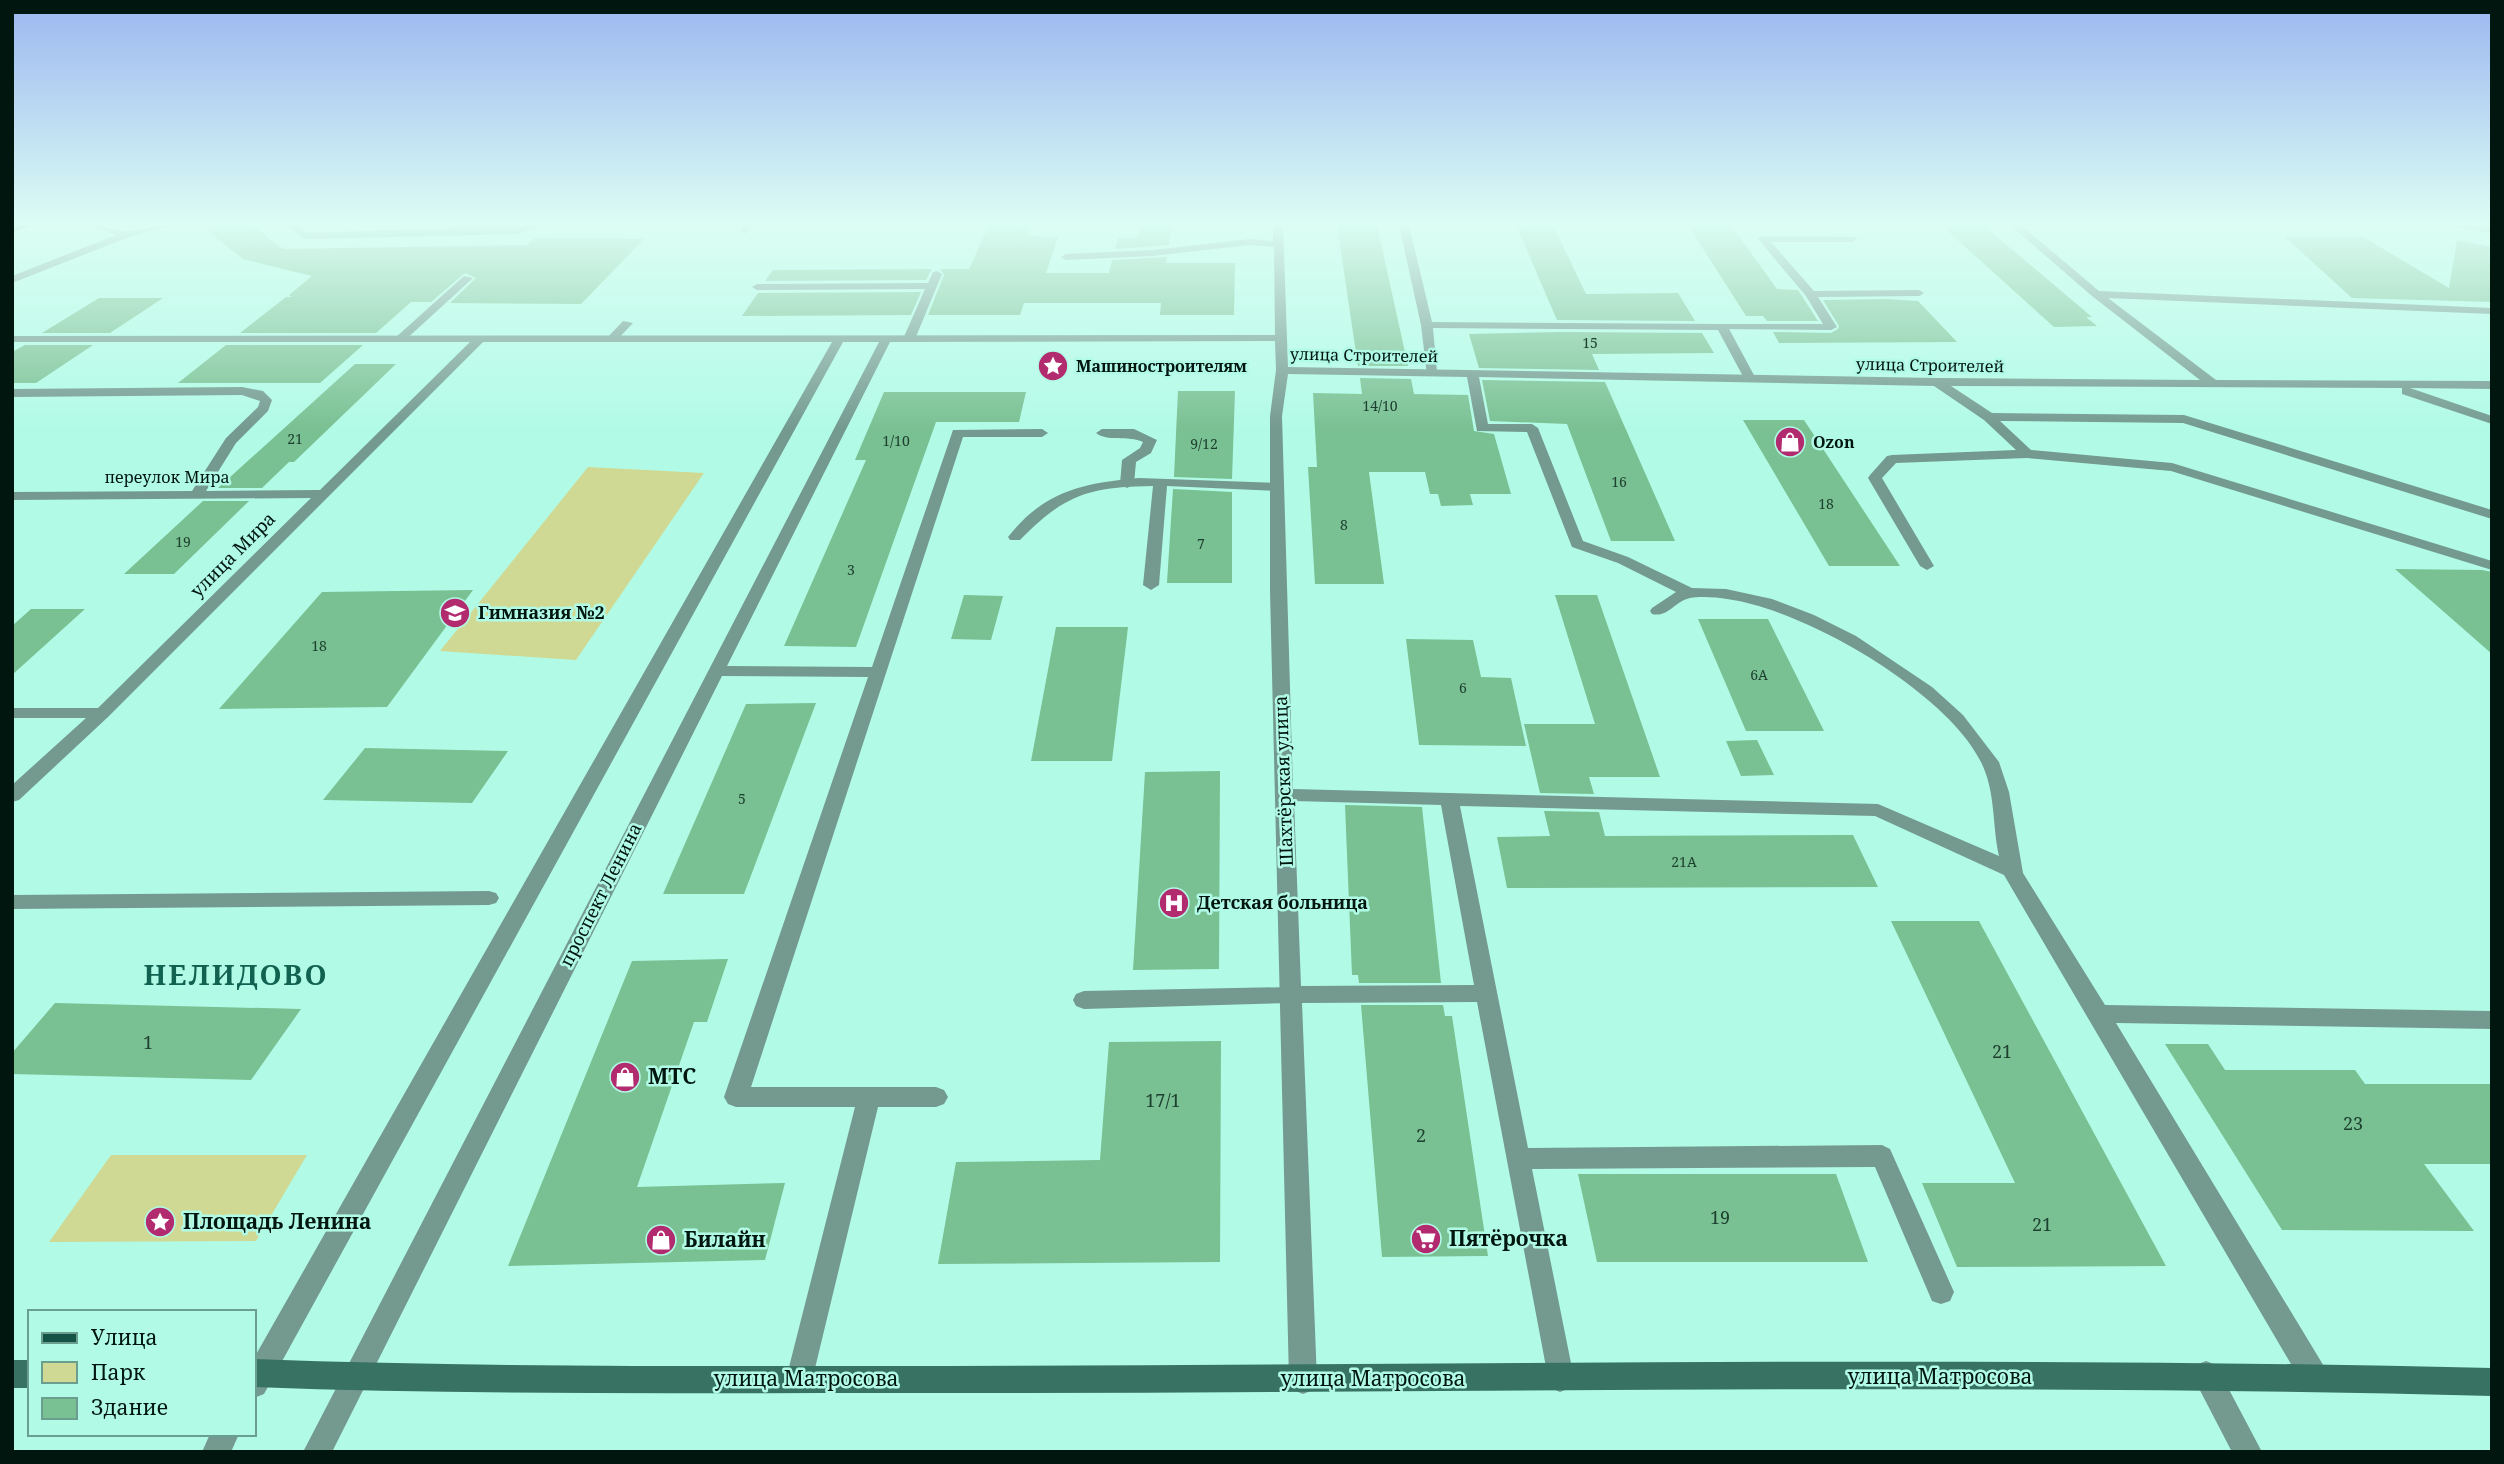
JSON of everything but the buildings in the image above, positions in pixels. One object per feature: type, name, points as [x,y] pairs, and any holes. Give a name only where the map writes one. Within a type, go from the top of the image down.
[{"type":"main road","name":"улица Матросова","points":[[256,1377],[1303,1380],[2206,1376],[2492,1382]]},
{"type":"street","points":[[399,340],[451,293]]},
{"type":"street","points":[[909,339],[928,293]]},
{"type":"street","points":[[1280,293],[1282,338]]},
{"type":"street","points":[[1420,293],[1427,325],[1431,372]]},
{"type":"street","points":[[1811,294],[1884,293]]},
{"type":"street","points":[[1427,325],[1831,327],[1811,294]]},
{"type":"street","points":[[2096,294],[2492,311]]},
{"type":"street","points":[[2096,294],[2212,383]]},
{"type":"street","points":[[611,340],[627,323]]},
{"type":"street","points":[[1722,327],[1749,377]]},
{"type":"street","name":"улица Строителей","points":[[12,339],[1282,338],[1282,370],[1937,382],[2492,386]]},
{"type":"street","points":[[256,1377],[839,339]]},
{"type":"street","name":"проспект Ленина","points":[[317,1452],[886,339]]},
{"type":"street","name":"улица Мира","points":[[12,796],[102,713],[479,340]]},
{"type":"street","name":"Шахтёрская улица","points":[[1282,370],[1276,416],[1277,487],[1303,1380]]},
{"type":"street","points":[[1472,373],[1482,428],[1532,428],[1577,544],[1623,560],[1689,593],[1759,599],[1814,620],[1907,673],[1950,710],[1982,748],[2001,786],[2011,870],[2315,1378]]},
{"type":"street","points":[[1937,382],[1989,417],[2027,454]]},
{"type":"street","points":[[2391,386],[2492,420]]},
{"type":"street","points":[[12,393],[242,391],[259,394],[266,400],[264,408],[231,441],[197,495]]},
{"type":"street","points":[[1989,417],[2185,418],[2492,514]]},
{"type":"street","points":[[936,1097],[736,1097],[958,433],[1042,433]]},
{"type":"street","points":[[1102,433],[1134,433],[1150,440],[1146,450],[1129,460],[1127,484]]},
{"type":"street","points":[[1927,566],[1875,478],[1892,459],[2027,454],[2172,467],[2492,566]]},
{"type":"street","points":[[1015,537],[1039,513],[1064,496],[1127,484],[1277,487]]},
{"type":"street","points":[[1151,585],[1160,484]]},
{"type":"street","name":"переулок Мира","points":[[12,496],[323,494]]},
{"type":"street","points":[[1657,611],[1689,593]]},
{"type":"street","points":[[716,671],[878,672]]},
{"type":"street","points":[[12,713],[102,713]]},
{"type":"street","points":[[1285,795],[1449,797],[1878,810],[2011,870]]},
{"type":"street","points":[[1449,797],[1560,1378]]},
{"type":"street","points":[[12,902],[489,898]]},
{"type":"street","points":[[1084,1000],[1487,993]]},
{"type":"street","points":[[2099,1014],[2492,1020]]},
{"type":"street","points":[[800,1379],[869,1097]]},
{"type":"street","points":[[1518,1159],[1882,1156],[1941,1292]]},
{"type":"street","points":[[2206,1376],[2248,1452]]},
{"type":"street","points":[[216,1452],[224,1436]]},
{"type":"green space","points":[[588,467],[704,473],[576,660],[440,651]]},
{"type":"green space","points":[[111,1155],[307,1155],[256,1241],[49,1242]]},
{"type":"place","name":"Машиностроителям","points":[[1053,366]]},
{"type":"place","name":"Ozon","points":[[1790,442]]},
{"type":"place","name":"Гимназия №2","points":[[455,613]]},
{"type":"place","name":"Детская больница","points":[[1174,903]]},
{"type":"place","name":"МТС","points":[[625,1077]]},
{"type":"place","name":"Площадь Ленина","points":[[160,1222]]},
{"type":"place","name":"Пятёрочка","points":[[1426,1239]]},
{"type":"place","name":"Билайн","points":[[661,1240]]},
{"type":"district","name":"НЕЛИДОВО","points":[[236,975]]}]
